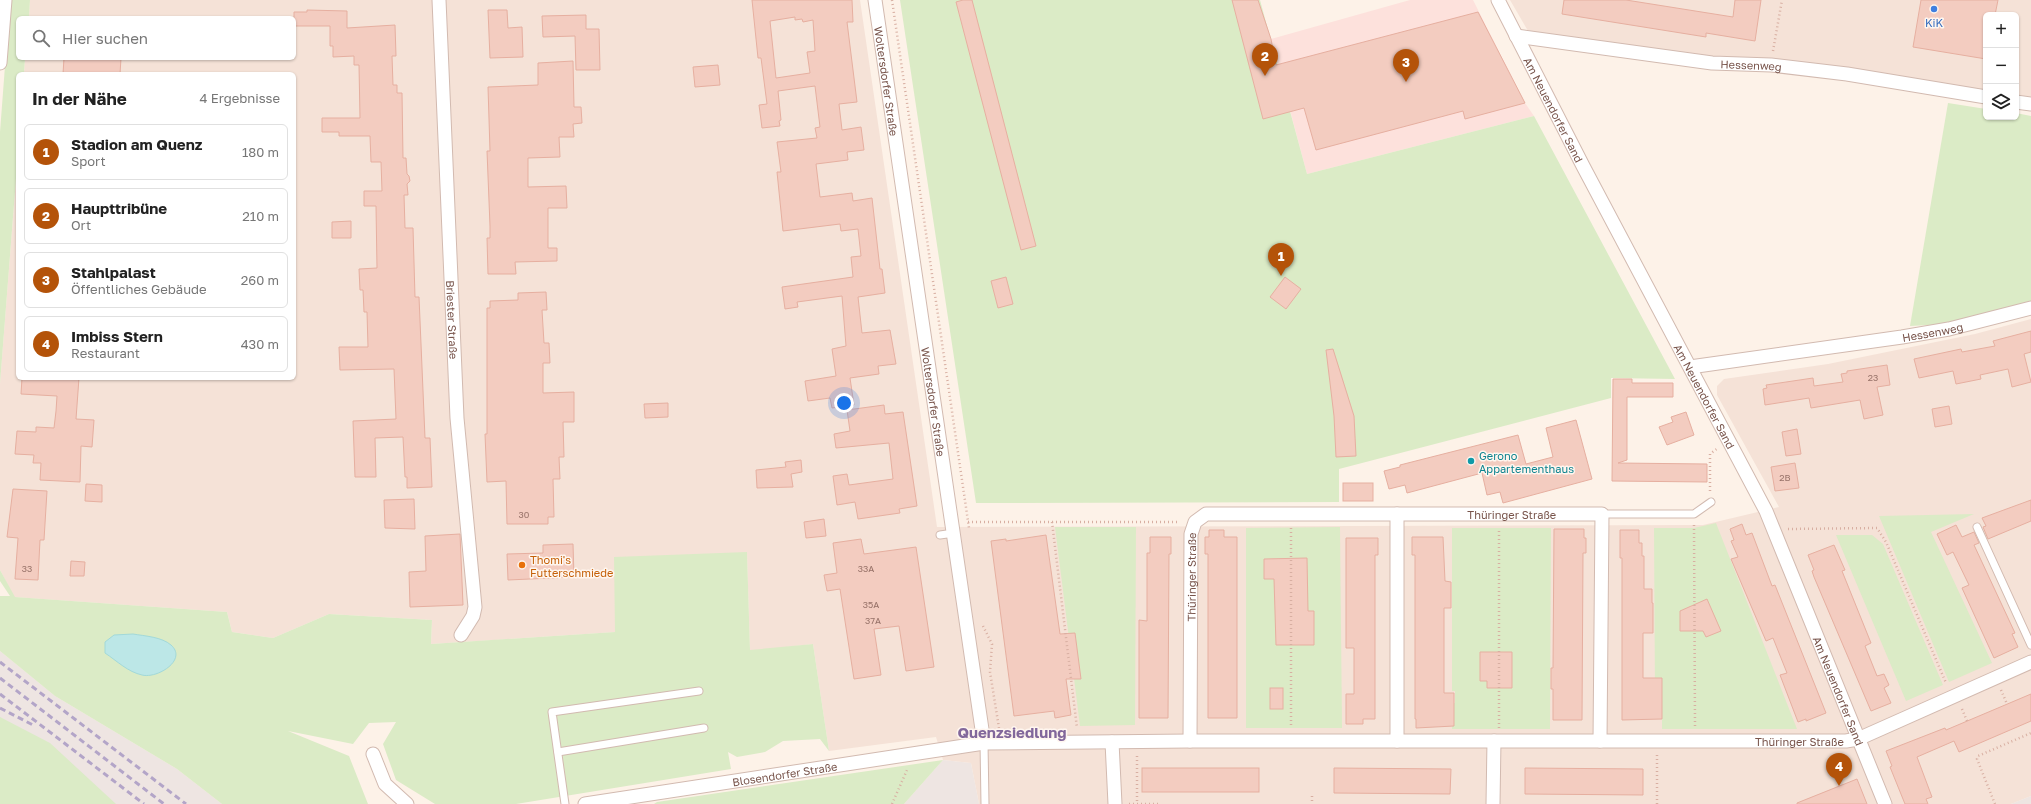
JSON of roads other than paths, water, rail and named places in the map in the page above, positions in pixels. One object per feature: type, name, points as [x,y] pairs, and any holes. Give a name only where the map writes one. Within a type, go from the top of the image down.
[{"type":"street","points":[[0,63],[5,0]]},
{"type":"street","name":"Briester Straße","points":[[439,0],[457,418],[475,607],[473,616],[460,635]]},
{"type":"street","name":"Woltersdorfer Straße","points":[[875,0],[984,743]]},
{"type":"street","name":"Am Neuendorfer Sand","points":[[1498,0],[1583,166],[1730,440],[1774,530],[1885,804]]},
{"type":"street","name":"Hessenweg","points":[[1516,36],[1712,63],[1771,65],[1847,74],[1983,97]]},
{"type":"street","points":[[2019,102],[2031,104]]},
{"type":"street","name":"Hessenweg","points":[[1690,367],[1902,338],[1949,329],[2031,308]]},
{"type":"street","name":"Thüringer Straße","points":[[1190,741],[1191,534],[1195,522],[1206,514],[1602,514]]},
{"type":"street","points":[[1397,514],[1397,741]]},
{"type":"street","points":[[1600,741],[1602,514]]},
{"type":"street","name":"Thüringer Straße","points":[[984,743],[1136,741],[1846,741],[1858,739],[2031,662]]},
{"type":"street","points":[[1494,804],[1496,741]]},
{"type":"street","points":[[1112,742],[1115,804]]},
{"type":"street","name":"Blosendorfer Straße","points":[[585,804],[984,743]]},
{"type":"street","points":[[373,754],[386,784],[407,804]]},
{"type":"lane","name":"Thüringer Straße","points":[[1602,514],[1694,514],[1711,502]]},
{"type":"lane","points":[[1977,527],[2031,645]]},
{"type":"lane","points":[[940,535],[954,534]]},
{"type":"lane","points":[[565,804],[552,712],[698,691]]},
{"type":"lane","points":[[558,752],[704,728]]},
{"type":"lane","name":"Woltersdorfer Straße","points":[[984,743],[985,804]]},
{"type":"water","points":[[133,634],[153,637],[167,642],[175,651],[176,657],[173,662],[162,671],[155,674],[142,675],[127,669],[105,653],[105,642],[114,635]]},
{"type":"railway","points":[[0,662],[186,804]]},
{"type":"railway","points":[[0,678],[164,804]]},
{"type":"railway","points":[[0,694],[144,804]]},
{"type":"railway","points":[[0,708],[35,726]]},
{"type":"place","name":"KiK","points":[[1934,9]]},
{"type":"place","name":"Haupttribüne","points":[[1265,76]]},
{"type":"place","name":"Stahlpalast","points":[[1406,82]]},
{"type":"place","name":"Stadion am Quenz","points":[[1281,276]]},
{"type":"place","name":"Gerono Appartementhaus","points":[[1471,461]]},
{"type":"place","name":"Thomi's Futterschmiede","points":[[522,565]]},
{"type":"place","name":"Imbiss Stern","points":[[1839,786]]},
{"type":"district","name":"Quenzsiedlung","points":[[1012,732]]}]
